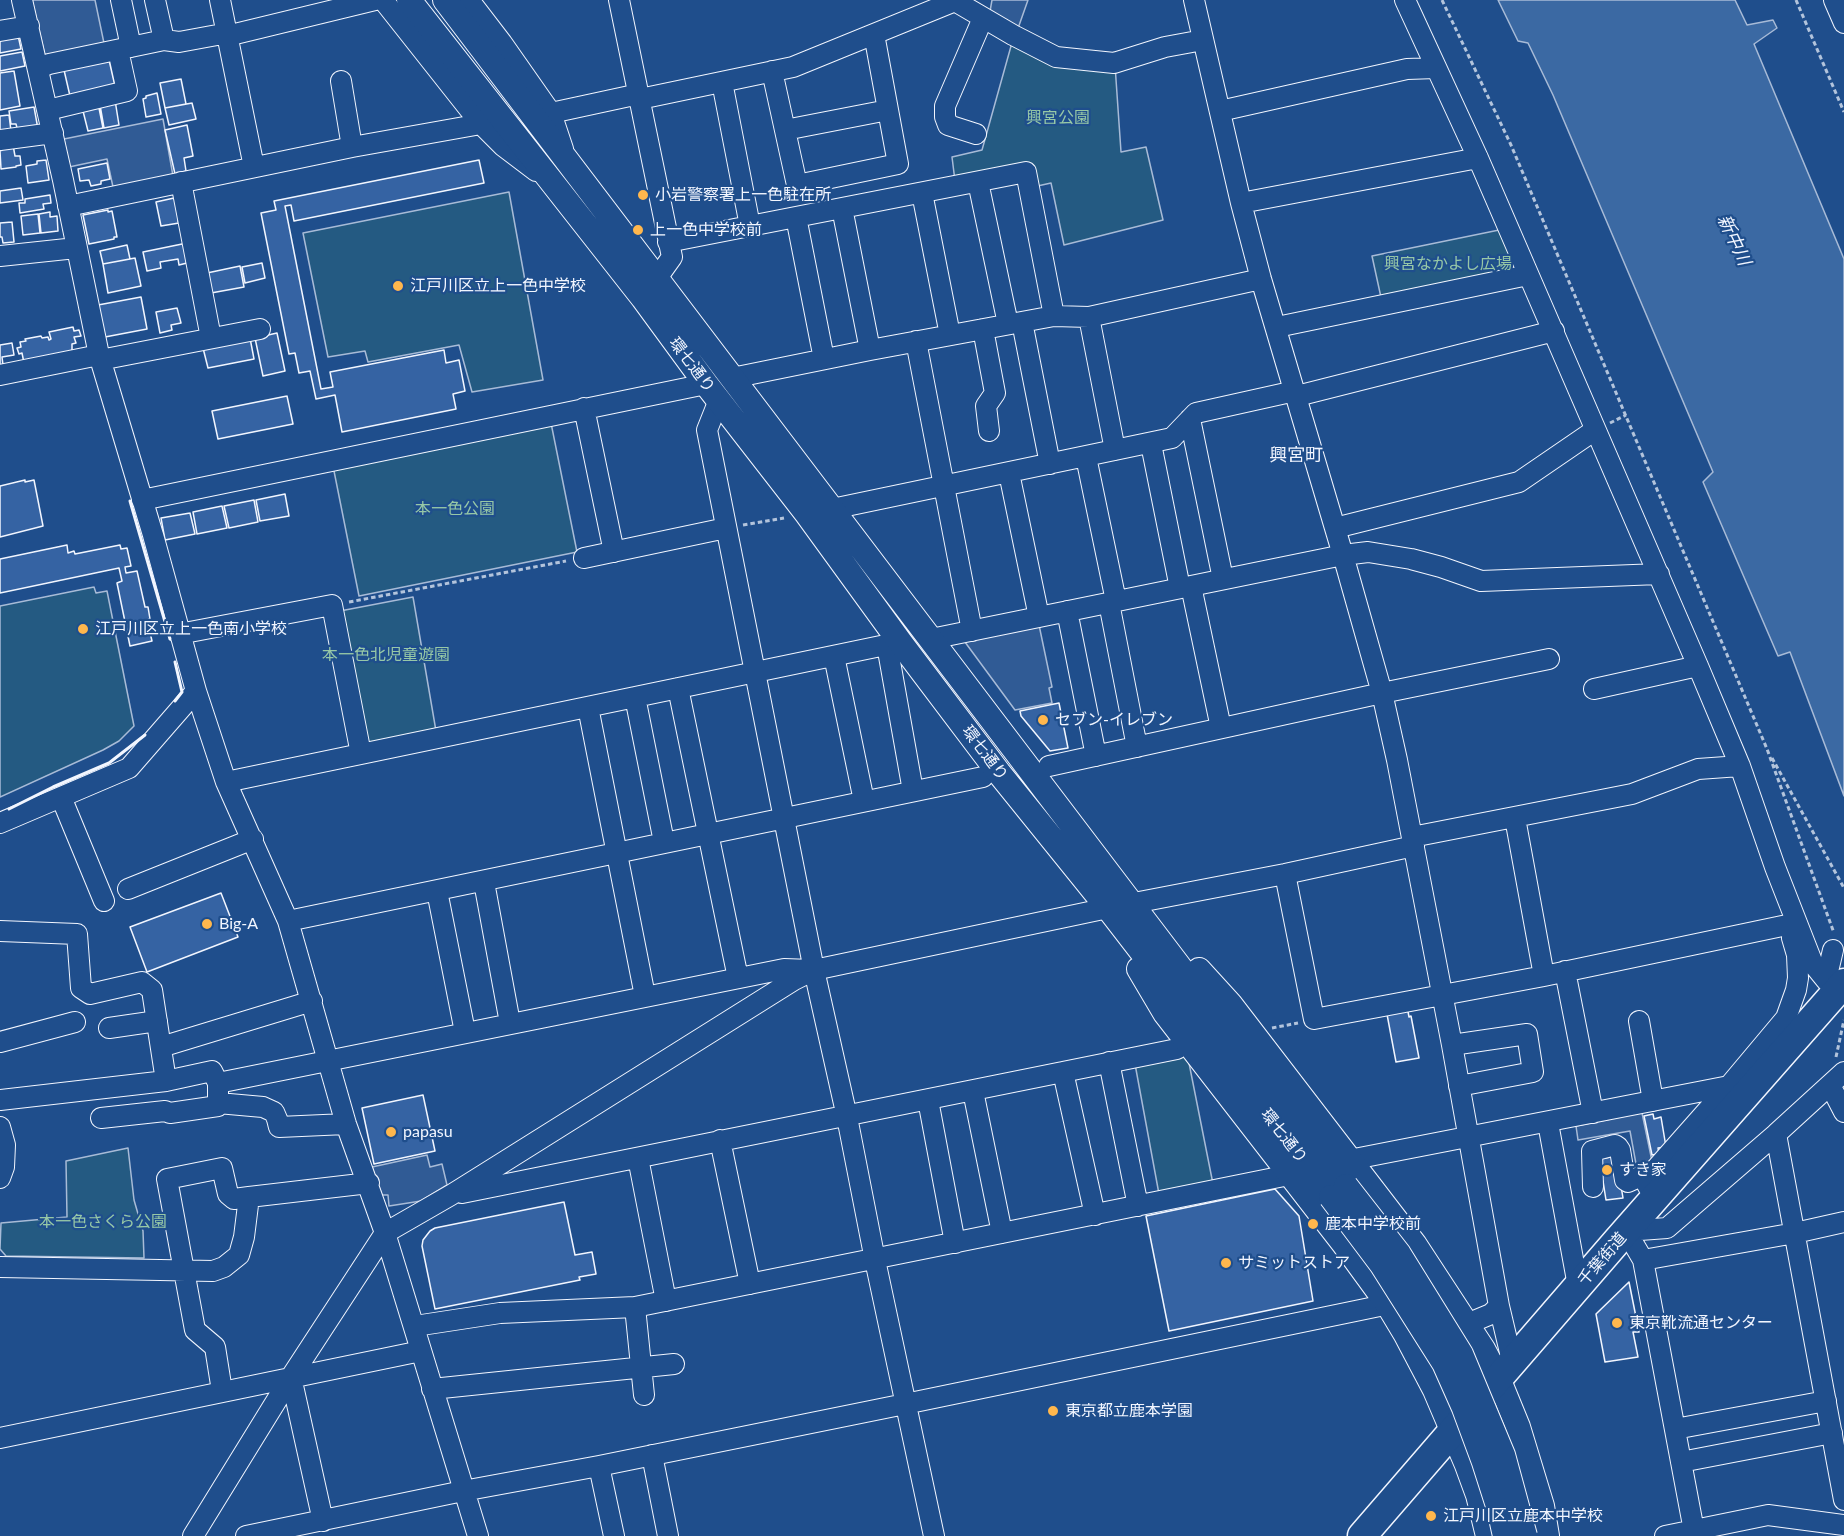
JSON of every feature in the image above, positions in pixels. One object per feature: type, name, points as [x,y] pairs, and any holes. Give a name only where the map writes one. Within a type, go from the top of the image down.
[{"type":"highway","name":"千葉街道","points":[[1362,1536],[1626,1231],[1647,1188],[1838,996]]},
{"type":"main road","name":"環七通り","points":[[409,0],[643,298],[712,392],[807,514],[894,643],[999,772],[1119,906]]},
{"type":"main road","name":"環七通り","points":[[445,0],[931,639],[1119,906],[1339,1191],[1399,1254],[1461,1354],[1503,1455],[1525,1536]]},
{"type":"main road","points":[[1119,906],[1184,953],[1230,1004],[1415,1245],[1467,1324],[1505,1370],[1518,1427],[1542,1506],[1547,1536]]},
{"type":"main road","points":[[1119,906],[1140,971],[1165,1014],[1344,1244],[1387,1304],[1420,1360],[1478,1495],[1488,1536]]},
{"type":"main road","name":"環七通り","points":[[1339,1191],[1444,1364],[1464,1408],[1484,1462],[1505,1536]]},
{"type":"street","points":[[22,0],[39,68],[99,357],[179,634],[226,782],[288,921],[346,1124],[369,1183],[478,1536]]},
{"type":"street","points":[[48,110],[127,91],[121,0]]},
{"type":"street","points":[[155,0],[164,40]]},
{"type":"street","points":[[220,0],[254,167]]},
{"type":"street","points":[[39,68],[164,40],[179,42],[228,33],[235,34],[375,0]]},
{"type":"street","points":[[382,0],[481,124],[503,146],[557,187]]},
{"type":"street","points":[[469,0],[550,112],[569,162]]},
{"type":"street","points":[[619,0],[672,257],[657,278]]},
{"type":"street","points":[[550,112],[722,82],[793,67],[954,0],[982,18],[1056,57],[1114,63],[1165,47],[1203,40]]},
{"type":"street","points":[[1194,0],[1241,203],[1382,693],[1452,1046],[1499,1306],[1505,1370]]},
{"type":"street","points":[[1405,0],[1478,158],[1698,666],[1740,766],[1775,867],[1813,964],[1838,996]]},
{"type":"street","points":[[1834,0],[1844,23]]},
{"type":"street","points":[[976,134],[948,125],[945,106],[982,18]]},
{"type":"street","points":[[0,30],[29,26]]},
{"type":"street","points":[[772,71],[797,185],[898,164],[874,34]]},
{"type":"street","points":[[1220,111],[1407,69],[1436,68]]},
{"type":"street","points":[[341,81],[352,147]]},
{"type":"street","points":[[722,82],[750,226]]},
{"type":"street","points":[[785,130],[888,110]]},
{"type":"street","points":[[68,206],[352,147],[481,124]]},
{"type":"street","points":[[0,140],[53,134]]},
{"type":"street","points":[[1241,203],[1478,158]]},
{"type":"street","points":[[669,242],[1026,172],[1054,316]]},
{"type":"street","points":[[181,182],[211,338]]},
{"type":"street","points":[[978,182],[1050,464]]},
{"type":"street","points":[[922,193],[950,335]]},
{"type":"street","points":[[842,208],[870,350]]},
{"type":"street","points":[[796,217],[824,359]]},
{"type":"street","points":[[0,256],[76,248]]},
{"type":"street","points":[[1277,327],[1528,275]]},
{"type":"street","points":[[732,378],[1054,316],[1089,317],[1262,279]]},
{"type":"street","points":[[1089,317],[1115,450]]},
{"type":"street","points":[[0,375],[260,329]]},
{"type":"street","points":[[983,329],[995,393],[986,406],[989,431]]},
{"type":"street","points":[[831,509],[1151,444],[1172,438],[1196,413],[1296,394],[1554,331]]},
{"type":"street","points":[[916,341],[972,631]]},
{"type":"street","points":[[142,500],[584,408],[712,392],[707,430],[726,528],[814,970],[934,1536]]},
{"type":"street","points":[[584,408],[614,552]]},
{"type":"street","points":[[1190,419],[1223,579]]},
{"type":"street","points":[[1335,528],[1519,482],[1595,430]]},
{"type":"street","points":[[1151,444],[1221,728]]},
{"type":"street","points":[[1086,457],[1137,747]]},
{"type":"street","points":[[1009,473],[1039,617]]},
{"type":"street","points":[[584,558],[726,528]]},
{"type":"street","points":[[931,639],[1343,555],[1368,552],[1411,559],[1481,581],[1659,574]]},
{"type":"street","points":[[179,634],[332,606],[361,754]]},
{"type":"street","points":[[1067,611],[1096,756]]},
{"type":"street","points":[[226,782],[894,643],[913,791]]},
{"type":"street","points":[[834,656],[864,801]]},
{"type":"street","points":[[1049,766],[1549,659]]},
{"type":"street","points":[[1594,689],[1698,666]]},
{"type":"street","points":[[678,688],[738,978]]},
{"type":"street","points":[[0,823],[129,768],[196,691]]},
{"type":"street","points":[[635,697],[664,842]]},
{"type":"street","points":[[588,706],[645,996]]},
{"type":"street","points":[[218,1083],[784,969],[814,970],[1119,906],[1286,874],[1515,818],[1632,794],[1698,769],[1740,766]]},
{"type":"street","points":[[288,921],[983,777]]},
{"type":"street","points":[[62,797],[104,901]]},
{"type":"street","points":[[1515,818],[1544,976]]},
{"type":"street","points":[[128,889],[253,839]]},
{"type":"street","points":[[1647,1188],[1645,1181],[1786,1018],[1796,990],[1797,955],[1768,878],[1775,867]]},
{"type":"street","points":[[1286,874],[1314,1019],[1544,976],[1787,925]]},
{"type":"street","points":[[484,882],[510,1023]]},
{"type":"street","points":[[437,891],[465,1032]]},
{"type":"street","points":[[0,932],[77,934],[81,988],[90,994],[142,982],[152,990],[166,1081]]},
{"type":"street","points":[[1834,944],[1838,996]]},
{"type":"street","points":[[193,1536],[291,1377],[385,1233],[451,1195],[794,980],[814,970]]},
{"type":"street","points":[[1565,971],[1593,1113]]},
{"type":"street","points":[[161,1047],[312,1001]]},
{"type":"street","points":[[109,1028],[157,1021]]},
{"type":"street","points":[[1639,1021],[1653,1101]]},
{"type":"street","points":[[0,1042],[75,1022]]},
{"type":"street","points":[[1452,1046],[1527,1034],[1533,1072],[1459,1086]]},
{"type":"street","points":[[451,1195],[1177,1049]]},
{"type":"street","points":[[1109,1062],[1138,1206]]},
{"type":"street","points":[[0,1100],[166,1081],[212,1071],[218,1083],[218,1106],[170,1113],[165,1111],[101,1118]]},
{"type":"street","points":[[1063,1072],[1095,1215]]},
{"type":"street","points":[[1837,1079],[1844,1112]]},
{"type":"street","points":[[1695,1533],[1643,1260],[1626,1231],[1667,1228],[1837,1079]]},
{"type":"street","points":[[1349,1160],[1729,1086]]},
{"type":"street","points":[[973,1090],[1002,1233]]},
{"type":"street","points":[[928,1100],[955,1243]]},
{"type":"street","points":[[218,1103],[263,1107],[274,1112],[279,1127],[346,1124]]},
{"type":"street","points":[[1548,1122],[1578,1286]]},
{"type":"street","points":[[0,1127],[5,1145],[4,1167],[0,1178]]},
{"type":"street","points":[[1776,1134],[1844,1500]]},
{"type":"street","points":[[720,1140],[750,1284]]},
{"type":"street","points":[[1593,1187],[1592,1150],[1615,1145],[1620,1150],[1625,1180],[1647,1188]]},
{"type":"street","points":[[638,1158],[666,1301]]},
{"type":"street","points":[[222,1392],[215,1347],[195,1330],[167,1179],[222,1167],[228,1194],[234,1199],[369,1183]]},
{"type":"street","points":[[414,1326],[500,1313],[635,1307],[1289,1175]]},
{"type":"street","points":[[0,1267],[213,1271],[224,1267],[238,1255],[244,1237],[249,1197]]},
{"type":"street","points":[[1643,1260],[1844,1222]]},
{"type":"street","points":[[246,1536],[905,1404],[1387,1304],[1448,1294]]},
{"type":"street","points":[[1467,1324],[1491,1314],[1499,1306]]},
{"type":"street","points":[[635,1307],[644,1395]]},
{"type":"street","points":[[0,1438],[421,1351]]},
{"type":"street","points":[[432,1389],[674,1364]]},
{"type":"street","points":[[291,1377],[323,1521]]},
{"type":"street","points":[[1675,1430],[1826,1401]]},
{"type":"street","points":[[1681,1462],[1832,1433]]},
{"type":"street","points":[[652,1455],[668,1536]]},
{"type":"street","points":[[599,1466],[614,1536]]},
{"type":"street","points":[[1665,1536],[1695,1533],[1768,1515],[1844,1525]]},
{"type":"path","points":[[1442,0],[1511,144],[1767,749],[1834,944]]},
{"type":"path","points":[[1796,0],[1844,112]]},
{"type":"path","points":[[726,528],[807,514]]},
{"type":"path","points":[[332,606],[584,558]]},
{"type":"path","points":[[1767,749],[1844,888]]},
{"type":"path","points":[[1837,1079],[1838,996]]},
{"type":"path","points":[[1268,1029],[1314,1019]]},
{"type":"green space","name":"興宮公園","points":[[1013,39],[1115,65],[1121,152],[1146,147],[1163,220],[1064,245],[1051,183],[1033,187],[1031,170],[955,181],[952,157],[982,150]]},
{"type":"green space","points":[[509,192],[543,380],[472,392],[459,345],[368,362],[365,351],[328,357],[303,233]]},
{"type":"green space","name":"興宮なかよし広場","points":[[1504,229],[1522,273],[1382,302],[1372,256]]},
{"type":"green space","name":"本一色公園","points":[[551,423],[577,552],[359,596],[333,466]]},
{"type":"green space","points":[[94,587],[96,593],[107,591],[134,726],[119,741],[103,750],[0,797],[0,606]]},
{"type":"green space","name":"本一色北児童遊園","points":[[413,597],[436,731],[366,744],[340,611]]},
{"type":"green space","points":[[1187,1053],[1213,1184],[1159,1194],[1135,1064]]},
{"type":"green space","name":"本一色さくら公園","points":[[128,1148],[134,1200],[143,1231],[144,1258],[6,1256],[0,1249],[1,1223],[67,1217],[66,1161]]},
{"type":"shaded area","points":[[32,0],[95,0],[105,48],[46,60]]},
{"type":"shaded area","points":[[992,0],[1028,0],[1016,34],[989,17]]},
{"type":"shaded area","points":[[163,119],[173,176],[113,187],[107,159],[69,167],[64,139]]},
{"type":"shaded area","points":[[1039,625],[1052,687],[1049,688],[1052,703],[1015,710],[962,638]]},
{"type":"shaded area","points":[[1641,1108],[1653,1166],[1646,1173],[1636,1164],[1630,1131],[1578,1140],[1576,1126],[1611,1119],[1611,1114]]},
{"type":"shaded area","points":[[427,1155],[430,1167],[442,1164],[447,1185],[421,1201],[389,1206],[388,1195],[382,1195],[372,1167]]},
{"type":"water","name":"新中川","points":[[1498,0],[1735,0],[1747,25],[1773,20],[1777,28],[1754,44],[1844,259],[1844,796],[1790,652],[1778,656],[1703,482],[1713,472],[1553,95],[1528,43],[1518,41]]},
{"type":"building","points":[[18,35],[21,49],[0,53],[0,38]]},
{"type":"building","points":[[22,52],[25,66],[0,71],[0,56]]},
{"type":"building","points":[[109,60],[115,86],[70,96],[64,70]]},
{"type":"building","points":[[14,71],[20,106],[0,110],[0,73]]},
{"type":"building","points":[[181,79],[186,104],[165,108],[160,83]]},
{"type":"building","points":[[157,93],[161,114],[146,117],[143,99]]},
{"type":"building","points":[[115,100],[119,125],[104,128],[100,105]]},
{"type":"building","points":[[98,103],[103,128],[88,131],[82,107]]},
{"type":"building","points":[[192,103],[196,119],[169,125],[165,108]]},
{"type":"building","points":[[34,107],[38,129],[18,132],[16,124],[11,124],[9,111]]},
{"type":"building","points":[[9,115],[11,131],[0,132],[0,116]]},
{"type":"building","points":[[187,125],[193,156],[184,158],[186,171],[175,174],[165,130]]},
{"type":"building","points":[[13,145],[15,156],[20,156],[21,165],[1,169],[2,146]]},
{"type":"building","points":[[46,160],[49,180],[28,183],[26,166]]},
{"type":"building","points":[[479,160],[484,183],[294,221],[291,205],[285,206],[321,389],[333,387],[330,372],[444,350],[446,363],[459,360],[465,391],[453,394],[456,409],[342,432],[335,395],[316,399],[310,371],[299,373],[295,353],[289,354],[261,213],[276,210],[274,201]]},
{"type":"building","points":[[107,163],[110,179],[91,186],[89,180],[80,181],[78,169]]},
{"type":"building","points":[[21,188],[23,200],[0,203],[0,191]]},
{"type":"building","points":[[50,195],[51,203],[43,204],[44,209],[20,213],[19,203],[25,203],[25,199]]},
{"type":"building","points":[[174,198],[182,220],[178,221],[179,223],[161,226],[156,202]]},
{"type":"building","points":[[108,210],[108,212],[112,211],[117,237],[89,244],[83,215]]},
{"type":"building","points":[[50,212],[50,217],[57,216],[58,231],[41,233],[39,214]]},
{"type":"building","points":[[38,214],[40,233],[23,235],[21,216]]},
{"type":"building","points":[[12,222],[14,242],[3,243],[0,237],[0,223]]},
{"type":"building","points":[[187,243],[191,262],[179,265],[178,259],[160,262],[161,268],[147,271],[143,252]]},
{"type":"building","points":[[127,245],[130,259],[103,264],[100,251]]},
{"type":"building","points":[[135,258],[141,286],[108,293],[103,264]]},
{"type":"building","points":[[262,263],[265,278],[245,283],[242,267]]},
{"type":"building","points":[[240,266],[244,287],[211,293],[207,273]]},
{"type":"building","points":[[141,297],[147,329],[105,337],[98,305]]},
{"type":"building","points":[[177,308],[181,323],[171,325],[172,330],[160,333],[156,312]]},
{"type":"building","points":[[73,327],[74,331],[79,330],[81,336],[74,337],[76,343],[72,344],[72,352],[24,363],[22,353],[19,354],[17,348],[21,347],[20,342],[41,336],[42,338],[48,337],[49,340],[51,339],[49,332]]},
{"type":"building","points":[[277,333],[285,371],[263,376],[255,338]]},
{"type":"building","points":[[250,338],[254,359],[208,368],[203,348]]},
{"type":"building","points":[[12,343],[14,355],[2,357],[3,365],[0,366],[0,345]]},
{"type":"building","points":[[287,396],[293,424],[218,439],[212,411]]},
{"type":"building","points":[[25,480],[25,482],[34,480],[43,526],[0,537],[0,486]]},
{"type":"building","points":[[285,494],[289,516],[260,521],[256,500]]},
{"type":"building","points":[[254,500],[258,522],[229,528],[224,506]]},
{"type":"building","points":[[222,506],[227,528],[197,534],[193,512]]},
{"type":"building","points":[[190,513],[195,534],[165,540],[161,518]]},
{"type":"building","points":[[67,545],[68,553],[74,551],[75,554],[120,545],[121,549],[127,548],[131,566],[125,567],[126,573],[137,571],[145,607],[148,607],[150,619],[147,620],[152,641],[130,646],[117,583],[122,581],[119,568],[0,593],[0,559]]},
{"type":"building","points":[[1059,703],[1068,748],[1050,751],[1021,716],[1020,711]]},
{"type":"building","points":[[221,893],[238,937],[147,972],[130,927]]},
{"type":"building","points":[[1407,1006],[1419,1058],[1396,1062],[1386,1009]]},
{"type":"building","points":[[423,1095],[435,1151],[374,1164],[362,1108]]},
{"type":"building","points":[[1653,1114],[1654,1119],[1661,1117],[1666,1147],[1658,1148],[1659,1154],[1652,1155],[1644,1116]]},
{"type":"building","name":"すき家","points":[[1616,1156],[1623,1198],[1606,1200],[1603,1181],[1598,1181],[1594,1160]]},
{"type":"building","points":[[1275,1189],[1299,1216],[1313,1301],[1169,1331],[1146,1216]]},
{"type":"building","points":[[564,1202],[575,1255],[592,1252],[596,1274],[579,1277],[580,1280],[435,1309],[422,1246],[423,1240],[430,1231],[435,1228]]},
{"type":"building","name":"東京靴流通センター","points":[[1629,1282],[1639,1332],[1633,1332],[1638,1357],[1605,1362],[1596,1314]]},
{"type":"wall","points":[[130,501],[170,639]]},
{"type":"wall","points":[[175,662],[182,692],[175,701]]},
{"type":"wall","points":[[9,809],[109,763],[145,735]]},
{"type":"place","name":"小岩警察署上一色駐在所","points":[[643,195]]},
{"type":"place","name":"上一色中学校前","points":[[638,230]]},
{"type":"place","name":"江戸川区立上一色中学校","points":[[398,286]]},
{"type":"place","name":"江戸川区立上一色南小学校","points":[[83,629]]},
{"type":"place","name":"セブン-イレブン","points":[[1043,720]]},
{"type":"place","name":"Big-A","points":[[207,924]]},
{"type":"place","name":"papasu","points":[[391,1132]]},
{"type":"place","name":"すき家","points":[[1607,1170]]},
{"type":"place","name":"鹿本中学校前","points":[[1313,1224]]},
{"type":"place","name":"サミットストア","points":[[1226,1263]]},
{"type":"place","name":"東京靴流通センター","points":[[1617,1323]]},
{"type":"place","name":"東京都立鹿本学園","points":[[1053,1411]]},
{"type":"place","name":"江戸川区立鹿本中学校","points":[[1431,1516]]},
{"type":"district","name":"興宮町","points":[[1296,455]]}]
